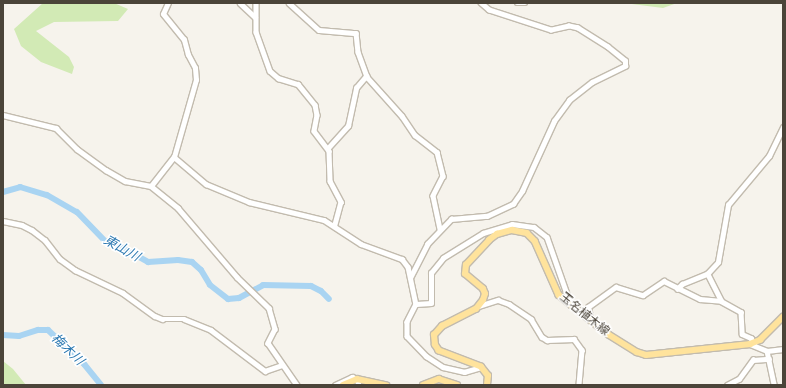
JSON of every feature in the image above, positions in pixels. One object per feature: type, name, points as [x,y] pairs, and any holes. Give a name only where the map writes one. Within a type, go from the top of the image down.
[{"type":"main road","name":"玉名植木線","points":[[476,308],[485,294],[480,286],[465,274],[466,265],[497,234],[520,230],[527,233],[535,241],[545,260],[555,288],[571,305],[590,317],[628,348],[646,355],[752,344]]},
{"type":"main road","points":[[476,308],[442,326],[437,330],[434,340],[435,345],[445,355],[481,367],[488,376],[487,385]]},
{"type":"main road","points":[[752,344],[783,317]]},
{"type":"main road","points":[[343,385],[357,379],[386,385]]},
{"type":"main road","points":[[423,385],[439,379],[457,385]]},
{"type":"street","points":[[151,186],[174,157],[192,99],[196,71],[184,40],[163,14],[168,3]]},
{"type":"street","points":[[240,3],[255,16]]},
{"type":"street","points":[[256,3],[256,32],[270,71],[278,78],[298,84],[310,97],[316,110],[314,131],[328,148],[330,181],[341,202],[340,213],[335,225]]},
{"type":"street","points":[[289,3],[319,30],[356,33],[358,52],[366,76],[402,116],[415,135],[437,152],[443,176],[433,196],[440,228]]},
{"type":"street","points":[[410,278],[427,244],[440,228],[454,218],[487,216],[512,204],[522,191],[554,121],[569,100],[592,82],[625,66],[625,61],[578,28],[570,26],[551,30],[489,10],[481,3]]},
{"type":"street","points":[[517,3],[525,3]]},
{"type":"street","points":[[328,148],[348,126],[356,88],[366,76]]},
{"type":"street","points":[[3,115],[50,124],[61,132],[77,149],[113,174],[125,181],[151,186],[186,216],[237,277],[269,308],[275,329],[268,343],[297,385]]},
{"type":"street","points":[[678,288],[682,284],[707,274],[720,257],[728,205],[769,156],[783,127]]},
{"type":"street","points":[[174,157],[201,181],[240,199],[324,220],[335,225],[361,244],[402,258],[406,264],[416,304],[407,322],[406,332],[416,347],[443,367],[464,372],[481,367]]},
{"type":"street","points":[[3,221],[22,225],[32,230],[45,240],[60,259],[75,270],[123,293],[155,316],[162,319],[184,319],[211,330],[265,371],[282,365]]},
{"type":"street","points":[[416,304],[431,303],[431,273],[443,258],[483,233],[512,224],[534,227],[547,238],[571,305]]},
{"type":"street","points":[[707,274],[720,301]]},
{"type":"street","points":[[590,317],[588,307],[616,287],[643,295],[664,281],[700,299],[720,301],[741,312],[742,334],[751,338],[752,344],[768,351],[783,349]]},
{"type":"street","points":[[476,308],[482,304],[498,300],[509,304],[531,319],[542,338],[547,340],[574,339],[582,350],[579,385]]},
{"type":"street","points":[[768,351],[774,385]]},
{"type":"street","points":[[727,385],[740,379],[753,360],[769,359]]},
{"type":"street","points":[[335,385],[346,378],[357,379],[359,385]]},
{"type":"green space","points":[[43,3],[114,3],[128,9],[118,21],[54,22],[36,31],[69,57],[74,67],[72,74],[41,62],[21,46],[14,29]]},
{"type":"green space","points":[[624,3],[677,3],[663,8]]},
{"type":"green space","points":[[3,361],[13,369],[26,385],[3,385]]},
{"type":"waterway","name":"東山川","points":[[3,192],[20,187],[47,195],[77,212],[106,242],[123,248],[148,262],[178,260],[192,262],[201,270],[210,285],[228,299],[239,298],[263,285],[311,286],[321,291],[329,299]]},
{"type":"waterway","name":"梅木川","points":[[3,335],[19,336],[38,330],[48,330],[84,364],[101,385]]}]
